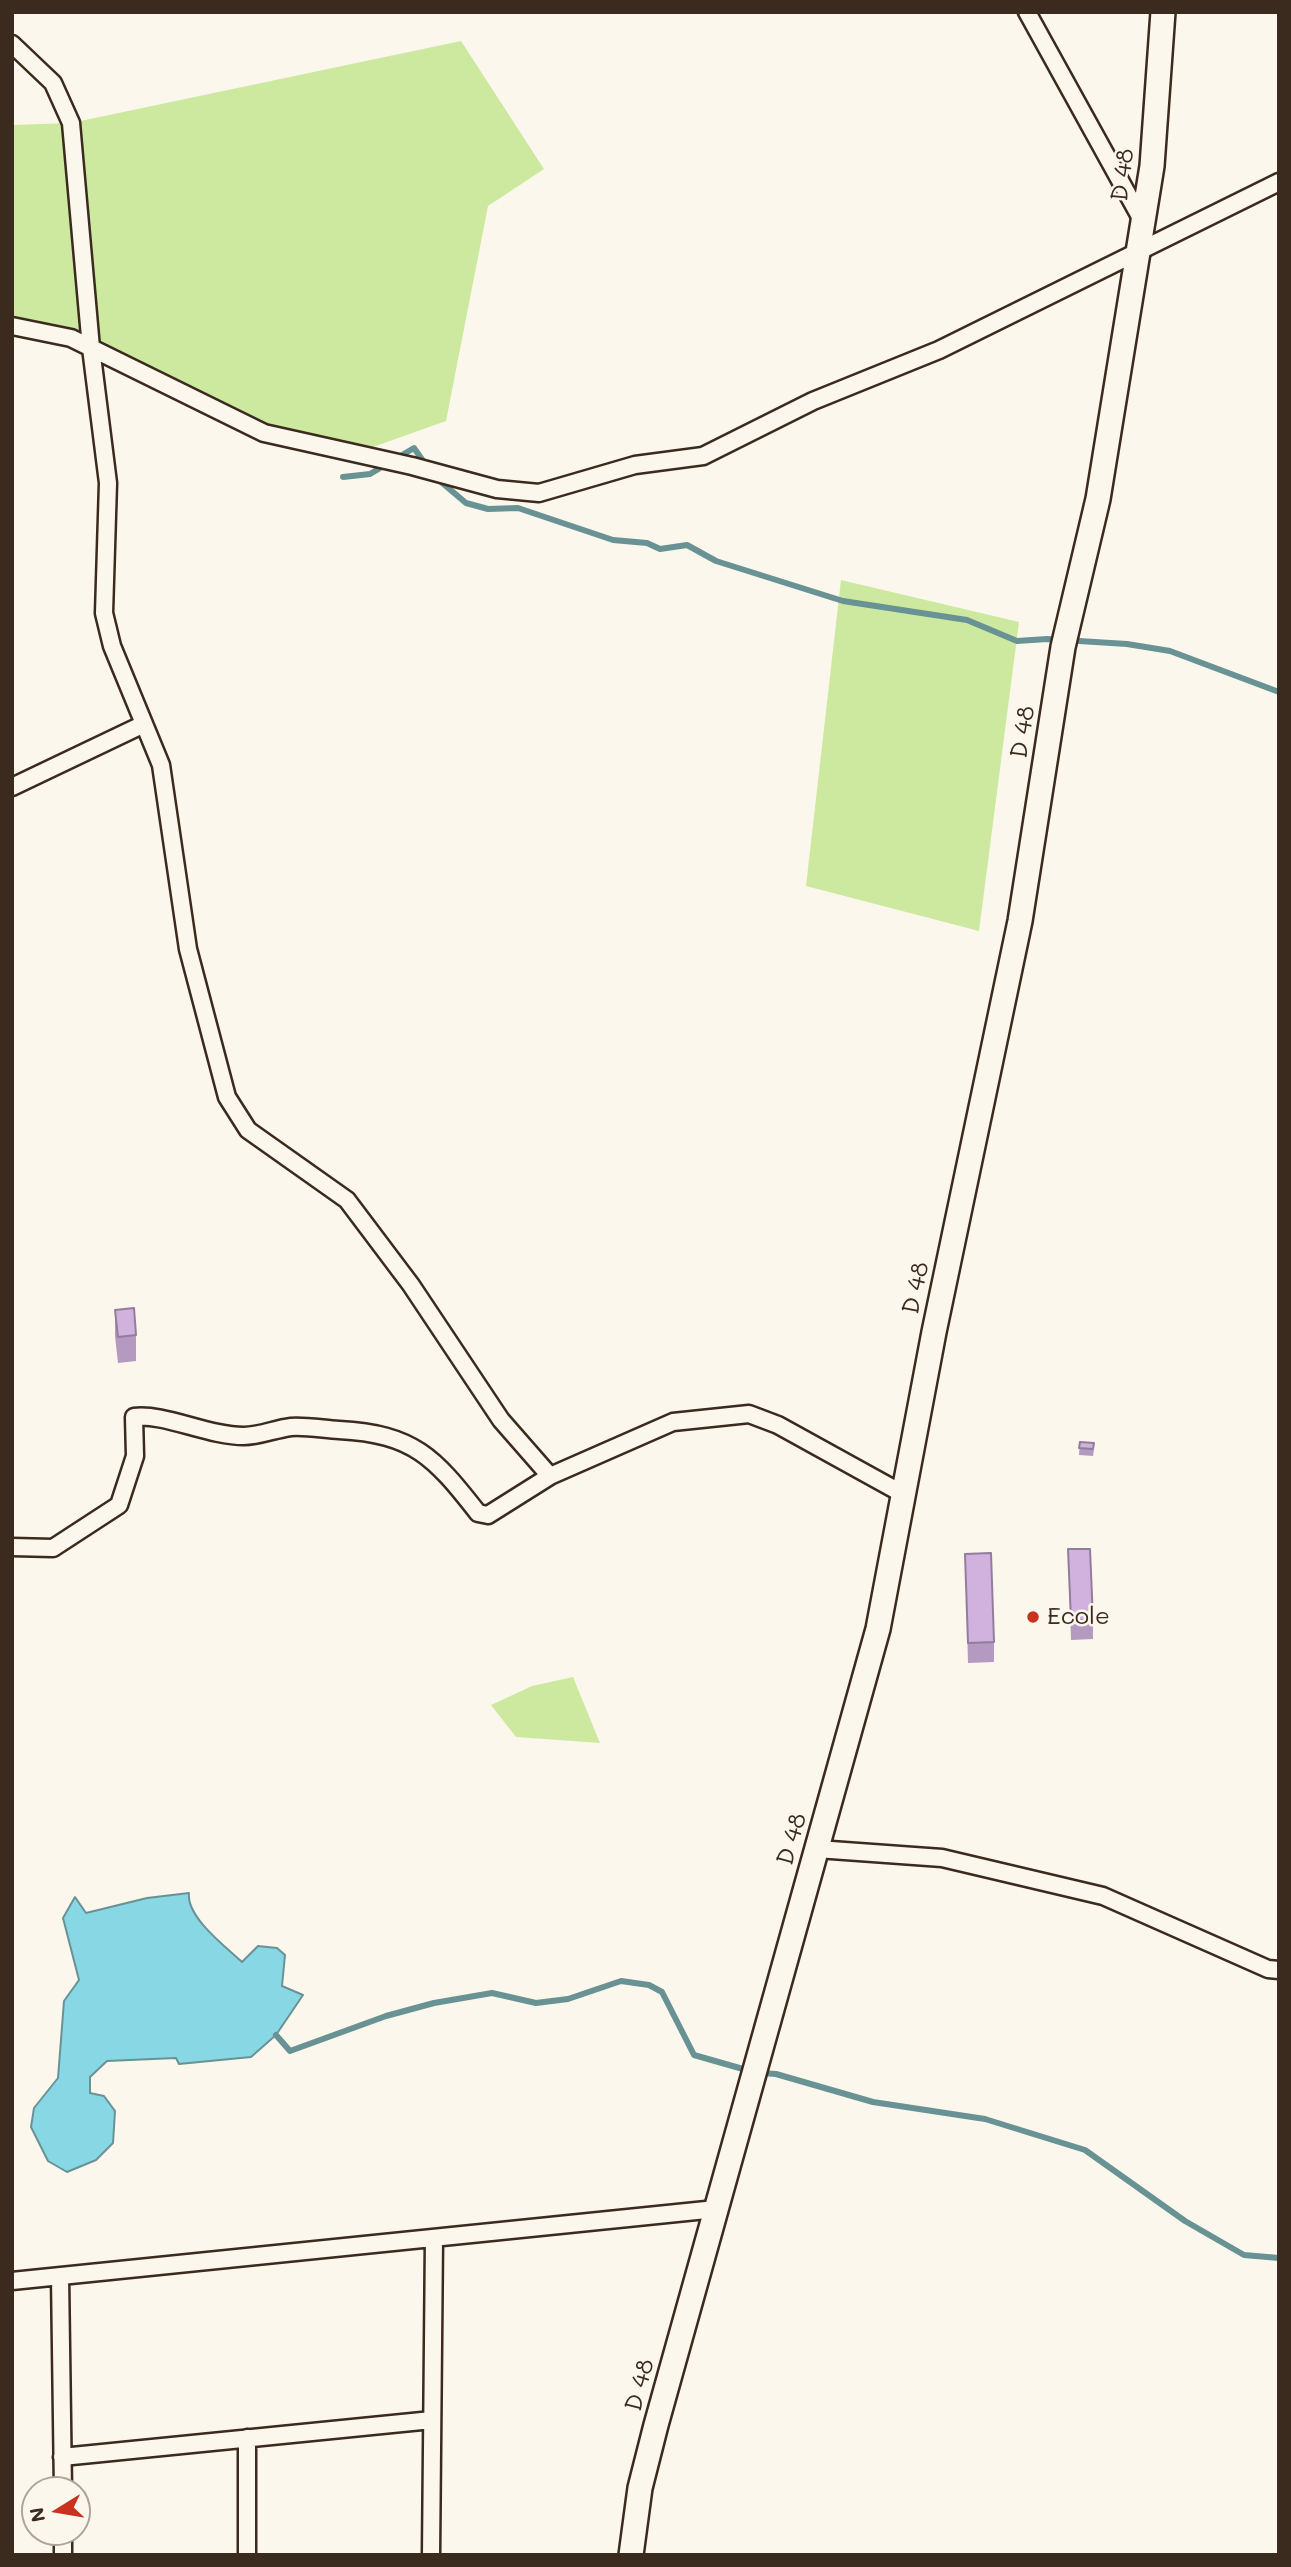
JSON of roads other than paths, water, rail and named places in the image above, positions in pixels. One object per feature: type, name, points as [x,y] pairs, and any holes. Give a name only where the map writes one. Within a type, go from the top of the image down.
[{"type":"street","points":[[1027,12],[1143,222]]},
{"type":"street","name":"D 48","points":[[631,2555],[640,2488],[656,2424],[878,1629],[936,1319],[1020,921],[1065,640],[1098,499],[1152,166],[1163,12]]},
{"type":"street","points":[[12,44],[53,83],[71,123],[91,348],[107,483],[104,613],[112,646],[160,765],[188,949],[227,1097],[248,1130],[347,1200],[411,1285],[501,1420],[550,1476]]},
{"type":"street","points":[[12,326],[71,338],[264,433],[412,466],[498,489],[539,493],[635,465],[703,456],[813,401],[939,350],[1138,249],[1279,182]]},
{"type":"street","points":[[12,787],[144,724]]},
{"type":"street","points":[[12,1547],[53,1548],[119,1506],[135,1456],[134,1417],[148,1415],[199,1431],[245,1436],[292,1427],[354,1430],[395,1437],[417,1448],[448,1475],[478,1513],[488,1515],[550,1476],[673,1422],[749,1414],[778,1424],[903,1494]]},
{"type":"street","points":[[817,1849],[942,1858],[1103,1896],[1268,1969],[1279,1970]]},
{"type":"street","points":[[12,2281],[716,2209]]},
{"type":"street","points":[[431,2555],[434,2238]]},
{"type":"street","points":[[60,2276],[63,2476]]},
{"type":"street","points":[[62,2457],[432,2420]]},
{"type":"street","points":[[247,2438],[247,2555]]},
{"type":"water","points":[[189,1893],[190,1902],[200,1921],[242,1962],[258,1946],[277,1948],[285,1955],[282,1986],[303,1995],[276,2035],[251,2057],[179,2064],[176,2058],[107,2061],[90,2077],[90,2093],[104,2096],[115,2111],[113,2143],[96,2160],[67,2172],[48,2161],[31,2127],[34,2108],[58,2078],[64,2001],[79,1980],[63,1918],[75,1897],[86,1913],[147,1898]]},
{"type":"waterway","points":[[343,477],[370,474],[414,448],[428,468]]},
{"type":"waterway","points":[[434,476],[466,503],[488,509],[518,508],[613,540],[647,543],[660,549],[687,545],[716,561],[843,601],[967,620],[1017,641],[1047,639],[1127,644],[1170,651],[1279,692]]},
{"type":"waterway","points":[[276,2035],[290,2051],[386,2016],[434,2003],[492,1993],[536,2003],[568,1999],[621,1981],[649,1985],[662,1992],[694,2055],[750,2071]]},
{"type":"waterway","points":[[761,2073],[776,2074],[873,2102],[985,2119],[1085,2150],[1185,2221],[1244,2255],[1279,2258]]},
{"type":"place","name":"Ecole","points":[[1033,1617]]}]
